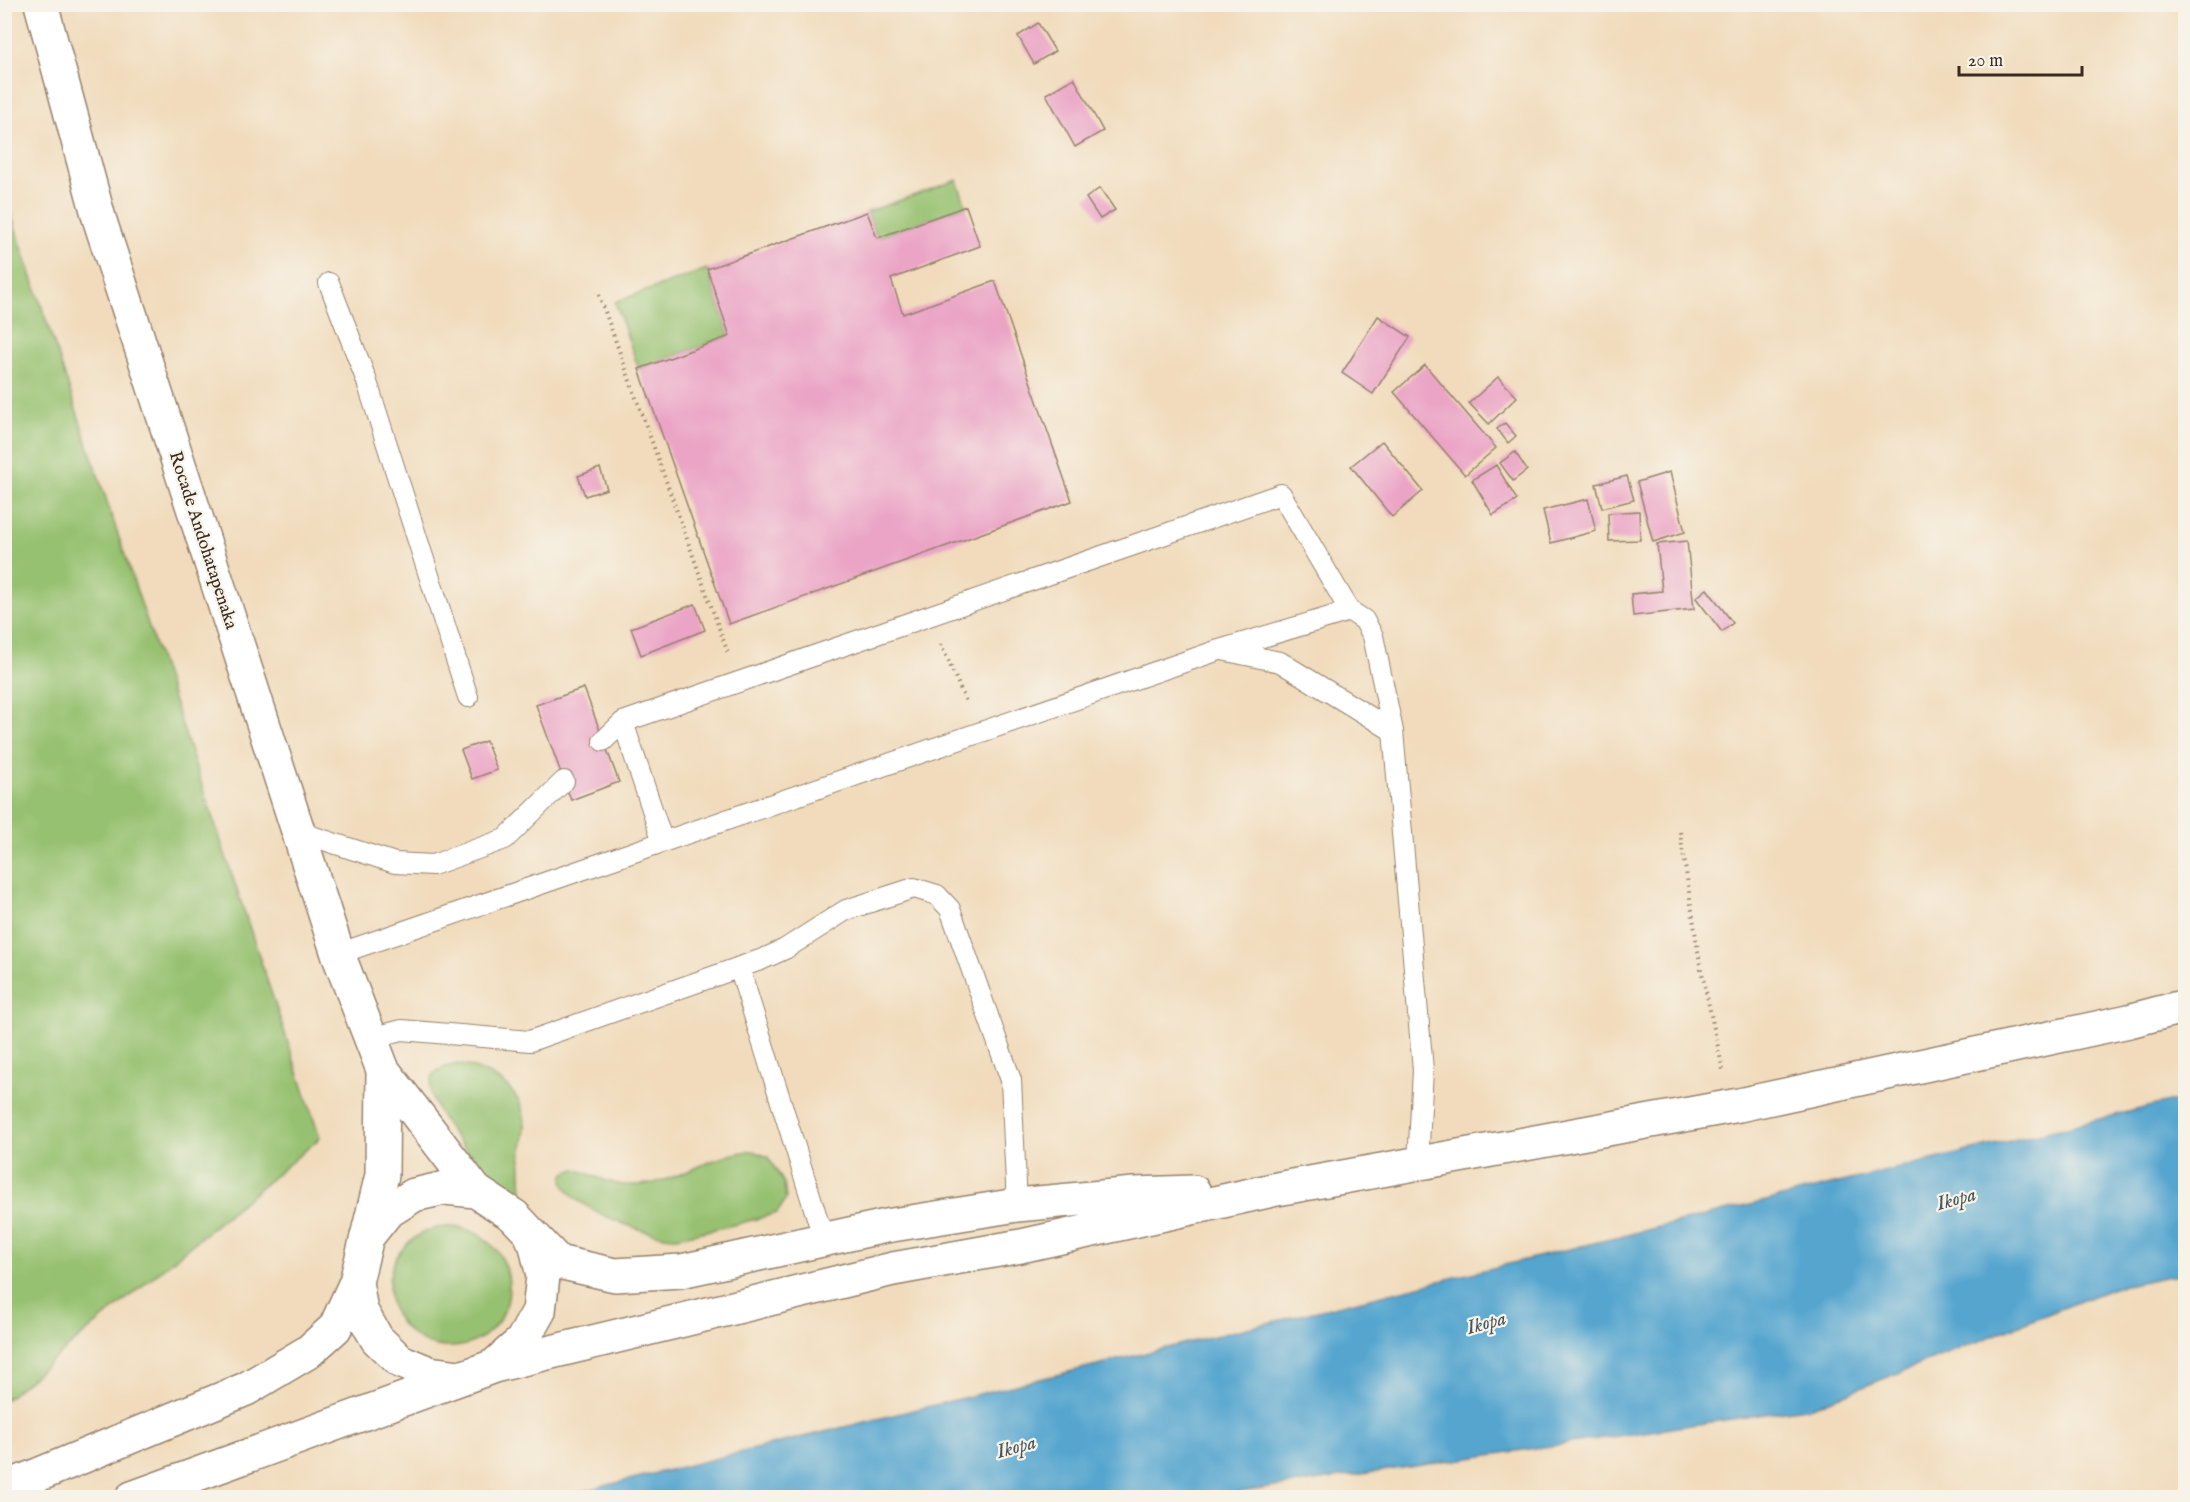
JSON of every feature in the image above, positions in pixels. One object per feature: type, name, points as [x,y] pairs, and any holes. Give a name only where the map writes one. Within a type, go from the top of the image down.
[{"type":"main road","name":"Rocade Andohatapenaka","points":[[41,4],[99,218],[338,954],[383,1070]]},
{"type":"main road","points":[[132,1497],[494,1366],[893,1269],[1021,1246],[1277,1189],[1730,1107],[2186,1006]]},
{"type":"main road","points":[[383,1070],[476,1191],[514,1215],[558,1262],[615,1275],[681,1271],[886,1226],[1017,1205],[1134,1194],[1277,1189]]},
{"type":"main road","points":[[4,1489],[255,1384],[308,1352],[335,1328],[356,1282],[382,1175],[383,1070]]},
{"type":"main road","points":[[368,1237],[387,1212],[414,1195],[445,1188],[476,1191]]},
{"type":"main road","points":[[494,1366],[522,1341],[539,1311],[543,1276],[535,1242],[514,1215]]},
{"type":"main road","points":[[356,1282],[361,1311],[384,1347],[400,1361],[429,1373],[460,1377]]},
{"type":"lane","points":[[329,283],[366,379],[468,697]]},
{"type":"lane","points":[[603,741],[623,722],[1281,494],[1350,611],[1364,620],[1373,636],[1393,732],[1423,1070],[1418,1163]]},
{"type":"lane","points":[[338,954],[1219,650],[1350,611]]},
{"type":"lane","points":[[1219,650],[1280,662],[1393,732]]},
{"type":"lane","points":[[623,722],[663,842]]},
{"type":"lane","points":[[299,832],[394,863],[433,865],[505,839],[564,781]]},
{"type":"lane","points":[[371,1038],[402,1030],[530,1041],[763,959],[785,949],[846,910],[914,888],[937,895],[950,909],[1011,1080],[1017,1205]]},
{"type":"lane","points":[[739,967],[825,1240]]},
{"type":"path","points":[[599,295],[738,682]]},
{"type":"path","points":[[929,616],[978,733]]},
{"type":"path","points":[[1680,832],[1700,963],[1730,1107]]},
{"type":"green space","points":[[957,180],[966,206],[877,238],[867,212]]},
{"type":"green space","points":[[5,197],[320,1138],[4,1400]]},
{"type":"green space","points":[[707,269],[730,336],[639,369],[615,302]]},
{"type":"green space","points":[[457,1064],[481,1070],[492,1076],[502,1082],[518,1100],[525,1124],[521,1156],[523,1207],[461,1144],[445,1123],[434,1103],[431,1086],[436,1072]]},
{"type":"green space","points":[[754,1151],[768,1157],[784,1183],[786,1199],[777,1213],[679,1237],[645,1231],[605,1216],[586,1206],[572,1195],[564,1184],[565,1173],[575,1169],[617,1184],[642,1185],[675,1177],[737,1153]]},
{"type":"green space","points":[[449,1227],[472,1231],[492,1244],[505,1264],[509,1287],[505,1310],[492,1330],[472,1343],[449,1347],[426,1343],[406,1330],[393,1310],[389,1287],[393,1264],[406,1244],[426,1231]]},
{"type":"water","name":"Ikopa","points":[[2185,1098],[2185,1273],[2116,1287],[1812,1407],[1208,1497],[559,1497]]},
{"type":"building","points":[[1038,23],[1055,51],[1034,64],[1018,36]]},
{"type":"building","points":[[1074,78],[1103,131],[1075,147],[1046,94]]},
{"type":"building","points":[[1100,188],[1115,210],[1100,219],[1086,198]]},
{"type":"building","points":[[966,206],[980,246],[891,279],[903,314],[995,281],[1072,501],[729,624],[639,369],[730,336],[707,269],[867,212],[877,238]]},
{"type":"building","points":[[1378,316],[1410,337],[1373,394],[1342,373]]},
{"type":"building","points":[[1425,365],[1496,448],[1465,475],[1394,392]]},
{"type":"building","points":[[1498,377],[1517,397],[1489,424],[1469,403]]},
{"type":"building","points":[[1505,423],[1516,436],[1508,443],[1497,429]]},
{"type":"building","points":[[1382,441],[1423,491],[1392,517],[1351,466]]},
{"type":"building","points":[[1515,452],[1527,470],[1513,481],[1500,463]]},
{"type":"building","points":[[1496,465],[1517,500],[1493,515],[1472,480]]},
{"type":"building","points":[[600,468],[607,489],[585,496],[578,476]]},
{"type":"building","points":[[1670,472],[1685,532],[1653,542],[1637,482]]},
{"type":"building","points":[[1627,476],[1634,500],[1602,508],[1596,484]]},
{"type":"building","points":[[1588,499],[1596,531],[1551,543],[1543,510]]},
{"type":"building","points":[[1639,511],[1640,540],[1609,541],[1608,513]]},
{"type":"building","points":[[1687,541],[1694,609],[1633,616],[1631,594],[1662,591],[1657,544]]},
{"type":"building","points":[[1707,589],[1733,623],[1722,632],[1696,598]]},
{"type":"building","points":[[695,604],[705,630],[641,655],[631,628]]},
{"type":"building","points":[[584,688],[619,782],[571,800],[536,705]]},
{"type":"building","points":[[486,741],[497,770],[472,779],[461,750]]}]
